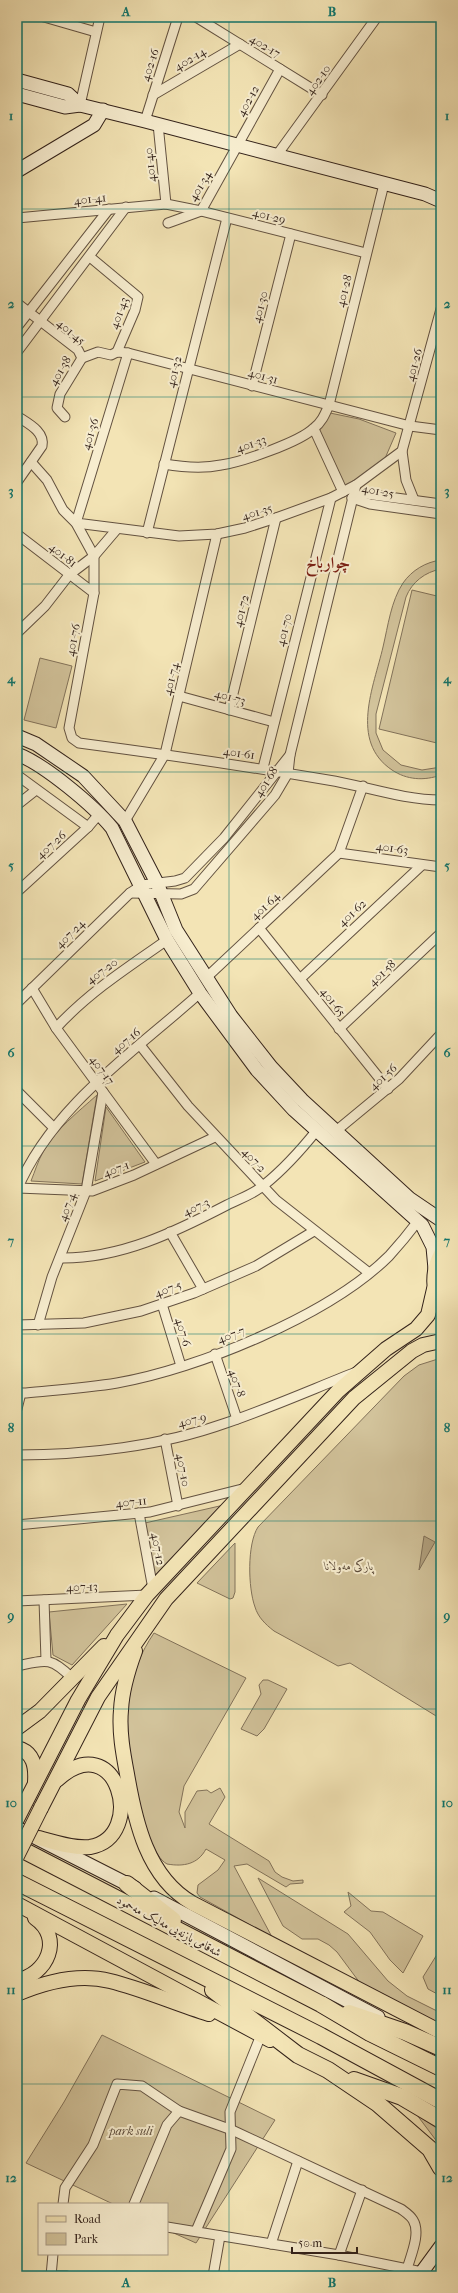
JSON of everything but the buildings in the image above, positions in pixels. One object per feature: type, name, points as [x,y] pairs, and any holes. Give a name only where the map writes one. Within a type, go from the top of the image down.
[{"type":"highway","name":"شەقامی بازنەیی مەلیک مەحمود","points":[[17,1847],[206,1946],[321,2004]]},
{"type":"highway","points":[[17,1882],[327,2040],[441,2101]]},
{"type":"highway","points":[[127,1884],[206,1946]]},
{"type":"highway","points":[[182,1966],[298,2055],[328,2070],[402,2097],[441,2120]]},
{"type":"highway","points":[[321,2004],[406,2032],[441,2048]]},
{"type":"highway","points":[[321,2004],[370,2033],[441,2068]]},
{"type":"highway","points":[[328,2070],[377,2103],[430,2149],[441,2168]]},
{"type":"main road","points":[[17,1728],[40,1711],[116,1635],[150,1592],[246,1488],[338,1392],[386,1349],[416,1329],[428,1315],[434,1289],[435,1272],[441,1254]]},
{"type":"main road","points":[[434,1289],[441,1308]]},
{"type":"main road","points":[[17,1856],[98,1697],[141,1632],[166,1599],[354,1398],[412,1351],[423,1345],[441,1341]]},
{"type":"main road","points":[[141,1632],[127,1674],[121,1711],[124,1756],[140,1834],[153,1862],[172,1888],[183,1897],[233,1924],[441,2032]]},
{"type":"main road","points":[[17,1819],[78,1700],[116,1635]]},
{"type":"main road","points":[[17,1748],[26,1752],[33,1761],[35,1784]]},
{"type":"main road","points":[[39,1838],[80,1847],[91,1847],[108,1838],[119,1822],[121,1807],[120,1791],[112,1776],[102,1768],[91,1764],[76,1766],[54,1783]]},
{"type":"main road","points":[[17,1904],[38,1920],[48,1932],[51,1950],[48,1960],[41,1968],[32,1975],[17,1980]]},
{"type":"main road","points":[[17,1904],[298,2055]]},
{"type":"main road","points":[[17,1994],[39,1985],[61,1980],[88,1978],[109,1980],[237,2022]]},
{"type":"street","points":[[44,17],[96,32]]},
{"type":"street","points":[[80,105],[100,17]]},
{"type":"street","name":"402-16","points":[[145,121],[178,17]]},
{"type":"street","name":"402-17","points":[[196,17],[322,95]]},
{"type":"street","name":"402-10","points":[[277,155],[322,95],[377,17]]},
{"type":"street","name":"402-14","points":[[153,95],[240,44]]},
{"type":"street","name":"402-12","points":[[238,145],[280,68]]},
{"type":"street","points":[[17,80],[68,94],[80,105]]},
{"type":"street","points":[[17,94],[68,107],[80,105],[103,110],[425,194],[441,201]]},
{"type":"street","points":[[17,171],[94,125],[103,110]]},
{"type":"street","name":"401-40","points":[[158,124],[166,204]]},
{"type":"street","name":"401-34","points":[[168,223],[201,211],[238,145]]},
{"type":"street","name":"401-28","points":[[329,406],[384,184]]},
{"type":"street","points":[[425,194],[441,193]]},
{"type":"street","name":"401-41","points":[[17,218],[166,204]]},
{"type":"street","name":"401-29","points":[[166,204],[201,211],[366,253]]},
{"type":"street","points":[[17,352],[90,257],[126,207]]},
{"type":"street","points":[[17,327],[109,209]]},
{"type":"street","name":"401-32","points":[[147,533],[187,369],[227,218]]},
{"type":"street","name":"401-30","points":[[252,386],[291,234]]},
{"type":"street","name":"401-43","points":[[90,257],[138,297],[135,310],[114,353]]},
{"type":"street","name":"401-45","points":[[17,304],[78,350],[82,358],[98,352],[114,353]]},
{"type":"street","name":"401-26","points":[[410,426],[441,309]]},
{"type":"street","name":"401-31","points":[[114,353],[128,353],[410,426],[441,430]]},
{"type":"street","name":"401-36","points":[[76,523],[128,353]]},
{"type":"street","name":"401-38","points":[[65,417],[56,408],[60,394],[82,358]]},
{"type":"street","name":"401-33","points":[[164,464],[184,467],[221,465],[267,452],[314,429],[324,418],[329,406]]},
{"type":"street","points":[[17,416],[39,432],[43,440],[42,446],[17,482]]},
{"type":"street","points":[[410,426],[402,451],[406,480],[414,500]]},
{"type":"street","points":[[314,429],[343,492]]},
{"type":"street","name":"401-35","points":[[76,523],[179,536],[217,534],[245,528],[331,498],[356,485],[402,451]]},
{"type":"street","points":[[31,462],[47,480],[63,510],[76,523],[94,556]]},
{"type":"street","points":[[290,755],[356,485]]},
{"type":"street","name":"401-25","points":[[352,498],[366,494],[441,504]]},
{"type":"street","name":"401-70","points":[[263,768],[331,498]]},
{"type":"street","name":"401-25","points":[[352,498],[370,504],[441,514]]},
{"type":"street","name":"401-72","points":[[229,710],[276,518]]},
{"type":"street","points":[[17,633],[45,606],[69,575],[94,556],[117,529]]},
{"type":"street","name":"401-81","points":[[17,534],[94,593]]},
{"type":"street","name":"401-74","points":[[125,821],[165,754],[217,534]]},
{"type":"street","name":"401-76","points":[[79,743],[72,738],[69,728],[94,593],[94,556]]},
{"type":"street","name":"401-73","points":[[179,696],[274,722]]},
{"type":"street","points":[[17,736],[36,744],[83,776],[125,821],[159,889],[176,930],[231,1016],[267,1062],[302,1100],[410,1199],[441,1220]]},
{"type":"street","name":"401-61","points":[[79,743],[263,768],[363,786],[399,795],[441,800]]},
{"type":"street","points":[[18,755],[31,761],[100,813],[112,828],[167,940],[200,993],[257,1070],[294,1110],[418,1221],[428,1234],[433,1247],[435,1272]]},
{"type":"street","name":"401-68","points":[[159,889],[185,878],[224,838],[290,755]]},
{"type":"street","name":"401-68","points":[[143,889],[159,889],[181,894],[194,889],[275,795],[288,773],[290,755]]},
{"type":"street","points":[[17,775],[88,827]]},
{"type":"street","points":[[339,853],[363,786]]},
{"type":"street","points":[[17,805],[36,790]]},
{"type":"street","name":"407-26","points":[[17,892],[88,827],[100,813]]},
{"type":"street","name":"401-63","points":[[339,853],[441,867]]},
{"type":"street","name":"401-64","points":[[206,977],[339,853]]},
{"type":"street","name":"401-62","points":[[300,979],[422,864]]},
{"type":"street","name":"407-24","points":[[17,1003],[130,893],[143,889]]},
{"type":"street","name":"401-65","points":[[259,928],[388,1089]]},
{"type":"street","name":"401-58","points":[[339,1029],[441,933]]},
{"type":"street","name":"407-20","points":[[56,1028],[76,1006],[101,986],[167,940]]},
{"type":"street","name":"407-17","points":[[32,988],[56,1028],[156,1164]]},
{"type":"street","name":"407-16","points":[[18,1189],[23,1175],[53,1127],[96,1084],[200,993]]},
{"type":"street","name":"401-56","points":[[336,1131],[388,1089],[441,1034]]},
{"type":"street","name":"407-2","points":[[140,1045],[188,1106],[276,1200],[368,1272]]},
{"type":"street","points":[[17,1091],[53,1127]]},
{"type":"street","name":"407-4","points":[[38,1325],[60,1258],[86,1191],[103,1092]]},
{"type":"street","name":"407-3","points":[[60,1258],[84,1258],[133,1247],[170,1232],[263,1186],[297,1155],[317,1130]]},
{"type":"street","name":"407-1","points":[[18,1189],[92,1191],[156,1164],[215,1136]]},
{"type":"street","name":"407-7","points":[[19,1393],[117,1383],[181,1366],[276,1330],[318,1307],[368,1272],[388,1256],[418,1221]]},
{"type":"street","name":"407-5","points":[[17,1325],[84,1323],[113,1318],[162,1304],[256,1266],[314,1231]]},
{"type":"street","points":[[170,1232],[203,1288]]},
{"type":"street","name":"407-6","points":[[162,1304],[181,1366]]},
{"type":"street","name":"407-8","points":[[215,1354],[237,1419]]},
{"type":"street","name":"407-9","points":[[17,1455],[63,1455],[165,1439],[237,1419],[364,1368]]},
{"type":"street","points":[[17,1409],[19,1393]]},
{"type":"street","name":"407-10","points":[[165,1439],[178,1506]]},
{"type":"street","name":"407-11","points":[[17,1525],[139,1514],[178,1506],[246,1488]]},
{"type":"street","name":"407-12","points":[[139,1514],[150,1592]]},
{"type":"street","name":"407-13","points":[[17,1601],[150,1592]]},
{"type":"street","points":[[44,1600],[46,1660]]},
{"type":"street","points":[[17,1666],[46,1660],[60,1665],[72,1678]]},
{"type":"street","points":[[17,1828],[127,1884],[406,2032]]},
{"type":"street","points":[[210,1928],[233,1924]]},
{"type":"street","points":[[196,2231],[231,2150],[232,2130],[230,2112],[261,2035]]},
{"type":"street","points":[[62,2203],[65,2188],[93,2146],[117,2084],[142,2086],[179,2111],[232,2130],[401,2208],[413,2220],[415,2240],[406,2269]]},
{"type":"street","points":[[134,2203],[167,2125],[179,2111]]},
{"type":"street","points":[[271,2244],[298,2161]]},
{"type":"street","points":[[339,2255],[362,2190]]},
{"type":"street","points":[[168,2227],[339,2255],[406,2269],[421,2274],[437,2256],[441,2246]]},
{"type":"street","points":[[213,2276],[220,2236]]},
{"type":"street","points":[[53,2255],[53,2276],[67,2276]]},
{"type":"green space","points":[[330,413],[359,419],[396,433],[383,463],[344,489],[316,430]]},
{"type":"green space","points":[[441,560],[441,569],[424,575],[415,582],[406,597],[376,714],[376,733],[383,750],[401,765],[422,770],[441,767],[441,775],[422,779],[410,778],[392,770],[379,758],[371,744],[368,729],[368,712],[390,614],[399,590],[407,578],[415,571],[425,565]]},
{"type":"green space","points":[[412,590],[441,597],[441,744],[379,729]]},
{"type":"green space","points":[[40,658],[72,666],[56,728],[24,720]]},
{"type":"green space","points":[[97,1095],[82,1184],[31,1181],[41,1155],[54,1136]]},
{"type":"green space","points":[[106,1107],[145,1162],[95,1181]]},
{"type":"green space","name":"پارکی مەولانا","points":[[441,1358],[441,1719],[350,1663],[338,1666],[274,1631],[268,1626],[256,1611],[251,1589],[250,1555],[254,1535],[258,1527],[404,1376],[419,1365]]},
{"type":"green space","points":[[224,1505],[155,1578],[145,1523]]},
{"type":"green space","points":[[235,1543],[235,1592],[233,1598],[230,1599],[197,1583]]},
{"type":"green space","points":[[127,1604],[72,1665],[53,1655],[49,1612]]},
{"type":"green space","points":[[154,1633],[246,1678],[184,1786],[179,1812],[185,1828],[185,1812],[197,1791],[207,1790],[211,1793],[220,1788],[225,1797],[209,1824],[269,1861],[275,1872],[282,1877],[293,1881],[303,1880],[303,1883],[290,1884],[286,1887],[247,1864],[234,1866],[272,1937],[200,1897],[197,1893],[198,1885],[218,1870],[225,1860],[206,1849],[199,1858],[185,1865],[167,1864],[157,1854],[149,1836],[141,1813],[131,1759],[127,1712],[128,1697],[135,1672],[145,1648]]},
{"type":"green space","points":[[263,1680],[268,1680],[287,1689],[264,1729],[257,1736],[241,1729],[261,1694],[259,1685]]},
{"type":"green space","points":[[258,1878],[348,1934],[388,1981],[407,1996],[441,2013],[441,2025],[360,1983],[337,1952],[329,1945],[318,1939],[302,1939],[283,1926]]},
{"type":"green space","points":[[348,1892],[371,1911],[383,1912],[423,1936],[403,1973],[390,1960],[370,1932],[344,1912],[351,1906]]},
{"type":"green space","points":[[441,1948],[441,1996],[428,1989],[423,1977]]},
{"type":"green space","name":"park suli","points":[[102,2035],[275,2120],[196,2243],[168,2230],[168,2203],[111,2203],[26,2163],[64,2102]]},
{"type":"green space","points":[[417,2115],[441,2131],[441,2147]]},
{"type":"shaded area","points":[[424,1536],[435,1542],[419,1570]]},
{"type":"district","name":"چوارباخ","points":[[328,562]]}]
